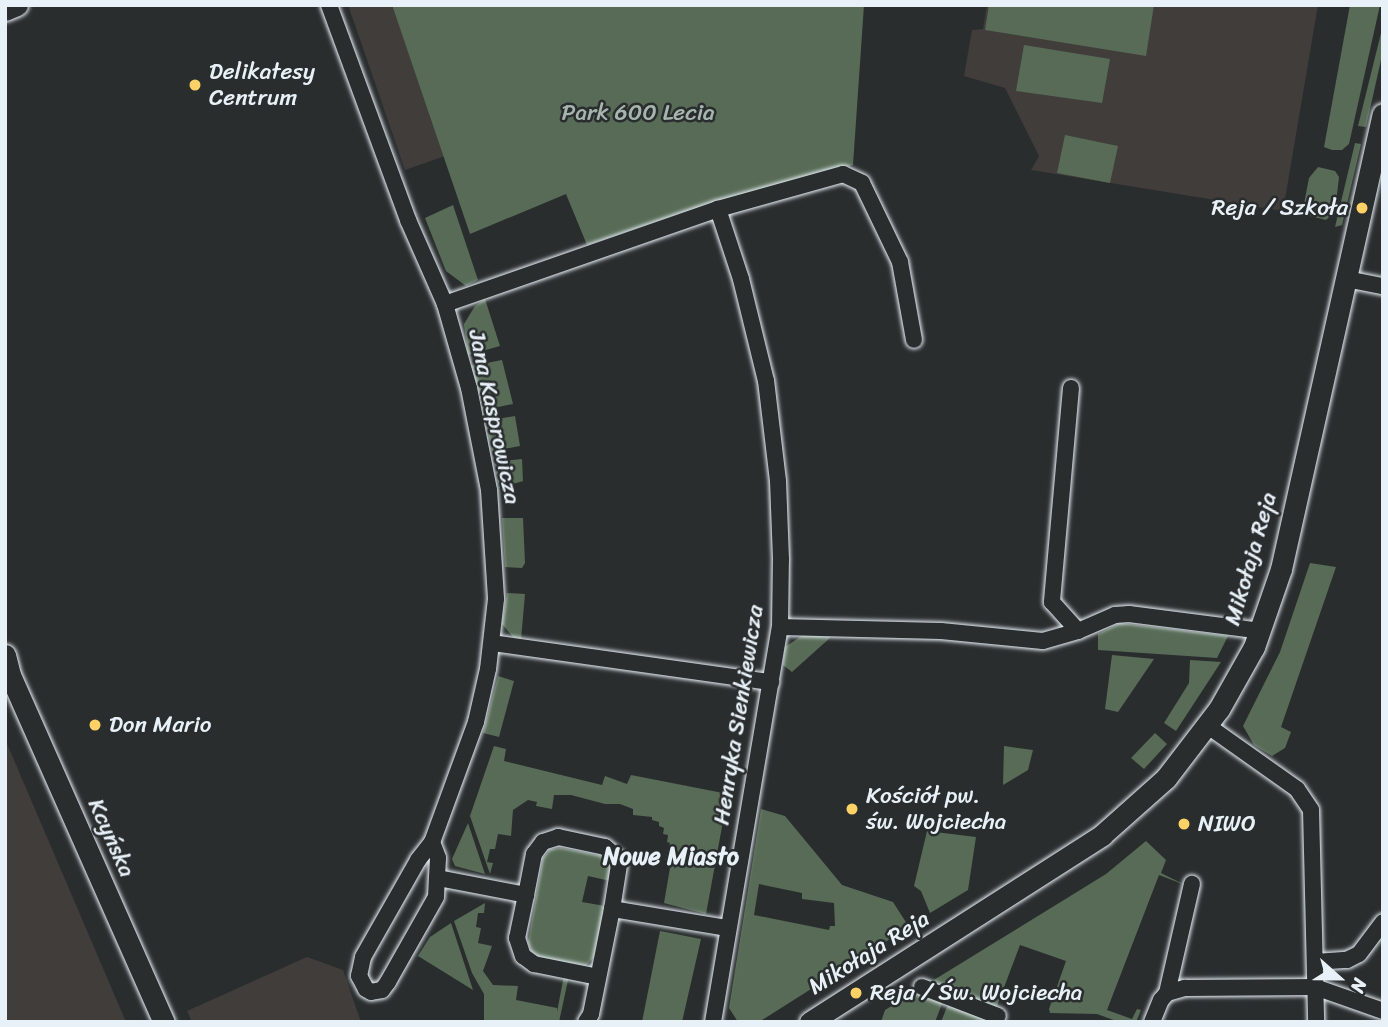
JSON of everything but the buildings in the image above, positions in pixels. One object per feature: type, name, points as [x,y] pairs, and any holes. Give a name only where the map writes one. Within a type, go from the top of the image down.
[{"type":"street","points":[[5,10],[18,5]]},
{"type":"street","name":"Jana Kasprowicza","points":[[331,8],[400,198],[445,304],[472,397],[489,490],[496,580],[492,643],[475,722],[432,842],[418,860],[363,957],[359,976],[366,989],[377,992],[388,982],[436,897],[438,859],[432,842]]},
{"type":"street","name":"Mikołaja Reja","points":[[810,1022],[1102,835],[1166,778],[1208,726],[1246,663],[1261,631],[1280,569],[1383,114]]},
{"type":"street","points":[[445,304],[718,209],[843,174],[862,183],[900,262],[914,340]]},
{"type":"street","name":"Henryka Sienkiewicza","points":[[713,1022],[780,627],[781,533],[772,420],[759,349],[718,209]]},
{"type":"street","points":[[1346,279],[1383,286]]},
{"type":"street","points":[[1071,388],[1052,602],[1078,631]]},
{"type":"street","points":[[780,627],[941,631],[1043,641],[1078,631],[1115,615],[1129,614],[1261,631]]},
{"type":"street","points":[[492,643],[771,682]]},
{"type":"street","name":"Kcyńska","points":[[7,666],[164,1022]]},
{"type":"street","points":[[1208,726],[1297,789],[1308,800],[1314,824],[1315,1022]]},
{"type":"street","points":[[586,1022],[591,1014],[619,865],[617,857],[605,846],[558,837],[543,842],[534,854],[517,938],[523,956],[534,964],[598,976]]},
{"type":"street","points":[[438,878],[526,895]]},
{"type":"street","points":[[1152,1022],[1161,1000],[1167,993],[1192,884]]},
{"type":"street","points":[[612,909],[727,928]]},
{"type":"street","points":[[1315,961],[1348,960],[1359,954],[1383,922]]},
{"type":"street","points":[[922,987],[1002,1020]]},
{"type":"street","points":[[1167,993],[1185,988],[1315,988],[1383,1012]]},
{"type":"shaded area","points":[[348,5],[392,5],[445,156],[405,170]]},
{"type":"shaded area","points":[[987,5],[1318,5],[1283,211],[1031,170],[1039,156],[1005,88],[964,76],[972,30],[983,29]]},
{"type":"shaded area","points":[[5,739],[126,1022],[5,1022]]},
{"type":"shaded area","points":[[307,957],[343,970],[361,1022],[192,1022],[187,1011]]},
{"type":"green space","name":"Park 600 Lecia","points":[[392,5],[864,5],[853,165],[684,212],[587,245],[566,194],[470,234]]},
{"type":"green space","points":[[989,5],[1154,5],[1146,56],[985,30]]},
{"type":"green space","points":[[1350,5],[1380,5],[1349,144],[1342,150],[1332,150],[1324,147]]},
{"type":"green space","points":[[1383,25],[1383,51],[1366,127],[1358,126]]},
{"type":"green space","points":[[1024,45],[1110,59],[1102,103],[1016,91]]},
{"type":"green space","points":[[1065,135],[1118,146],[1110,183],[1057,173]]},
{"type":"green space","points":[[1355,143],[1361,144],[1342,225],[1335,227]]},
{"type":"green space","points":[[1318,167],[1335,171],[1339,177],[1335,212],[1326,220],[1302,214],[1309,178]]},
{"type":"green space","points":[[453,205],[478,280],[466,286],[446,271],[425,218]]},
{"type":"green space","points":[[485,299],[500,346],[468,355],[464,324],[475,306]]},
{"type":"green space","points":[[502,360],[513,404],[484,410],[471,366]]},
{"type":"green space","points":[[515,416],[520,446],[492,451],[486,421]]},
{"type":"green space","points":[[522,459],[523,481],[499,488],[495,462]]},
{"type":"green space","points":[[502,518],[523,518],[525,563],[522,568],[505,567]]},
{"type":"green space","points":[[1310,563],[1336,567],[1281,727],[1291,732],[1285,748],[1272,756],[1254,745],[1243,726],[1280,652]]},
{"type":"green space","points":[[507,593],[525,594],[521,640],[513,637],[502,624]]},
{"type":"green space","points":[[1120,623],[1228,636],[1217,658],[1098,650],[1098,634]]},
{"type":"green space","points":[[803,635],[831,637],[792,672],[783,665],[785,647]]},
{"type":"green space","points":[[1112,655],[1154,659],[1118,712],[1105,709]]},
{"type":"green space","points":[[1190,660],[1221,662],[1176,731],[1164,723],[1189,683]]},
{"type":"green space","points":[[498,676],[514,681],[499,737],[483,733]]},
{"type":"green space","points":[[1155,733],[1167,744],[1144,769],[1131,758]]},
{"type":"green space","points":[[494,746],[506,749],[504,761],[602,785],[605,776],[627,784],[631,775],[728,794],[706,914],[664,903],[671,862],[665,860],[670,843],[667,842],[668,835],[663,834],[664,828],[659,826],[659,822],[652,820],[652,817],[633,815],[633,809],[620,804],[605,804],[571,795],[554,795],[552,809],[536,806],[537,802],[528,800],[513,810],[511,836],[498,834],[495,849],[490,849],[487,862],[493,863],[490,874],[470,816]]},
{"type":"green space","points":[[1004,746],[1033,750],[1028,770],[1003,785]]},
{"type":"green space","points":[[761,809],[785,816],[842,885],[893,902],[909,927],[759,1022],[738,1022],[729,1008]],"holes":[[[759,884],[802,893],[802,899],[834,903],[835,926],[830,926],[829,930],[754,915]]]},
{"type":"green space","points":[[468,823],[485,874],[455,866],[452,859]]},
{"type":"green space","points":[[927,831],[976,837],[968,890],[930,913],[921,891],[914,886]]},
{"type":"green space","points":[[1146,841],[1166,860],[1161,873],[1185,885],[1159,875],[1107,1010],[1132,1019],[1137,1009],[1141,1010],[1136,1022],[1119,1022],[1097,1014],[1050,1013],[1049,1009],[1066,961],[1020,945],[994,1014],[996,1022],[941,1022],[950,999],[945,996],[935,1022],[881,1022],[885,1010],[1106,874]]},
{"type":"green space","points":[[561,848],[602,856],[611,865],[610,881],[588,876],[582,902],[605,906],[595,956],[586,966],[541,958],[532,952],[528,942],[543,858],[551,849]]},
{"type":"green space","points":[[485,903],[484,913],[478,913],[476,927],[481,928],[478,943],[492,946],[483,971],[493,985],[518,986],[516,1000],[557,1008],[557,1012],[565,970],[570,971],[559,1022],[484,1022],[484,994],[472,973],[454,921]]},
{"type":"green space","points":[[451,923],[473,990],[418,956],[430,937]]},
{"type":"green space","points":[[660,931],[701,939],[682,1022],[642,1022]]},
{"type":"place","name":"Delikatesy Centrum","points":[[195,85]]},
{"type":"place","name":"Reja / Szkoła","points":[[1362,208]]},
{"type":"place","name":"Don Mario","points":[[95,725]]},
{"type":"place","name":"Kościół pw. św. Wojciecha","points":[[852,809]]},
{"type":"place","name":"NIWO","points":[[1184,824]]},
{"type":"place","name":"Reja / Św. Wojciecha","points":[[856,993]]},
{"type":"district","name":"Nowe Miasto","points":[[671,857]]}]
